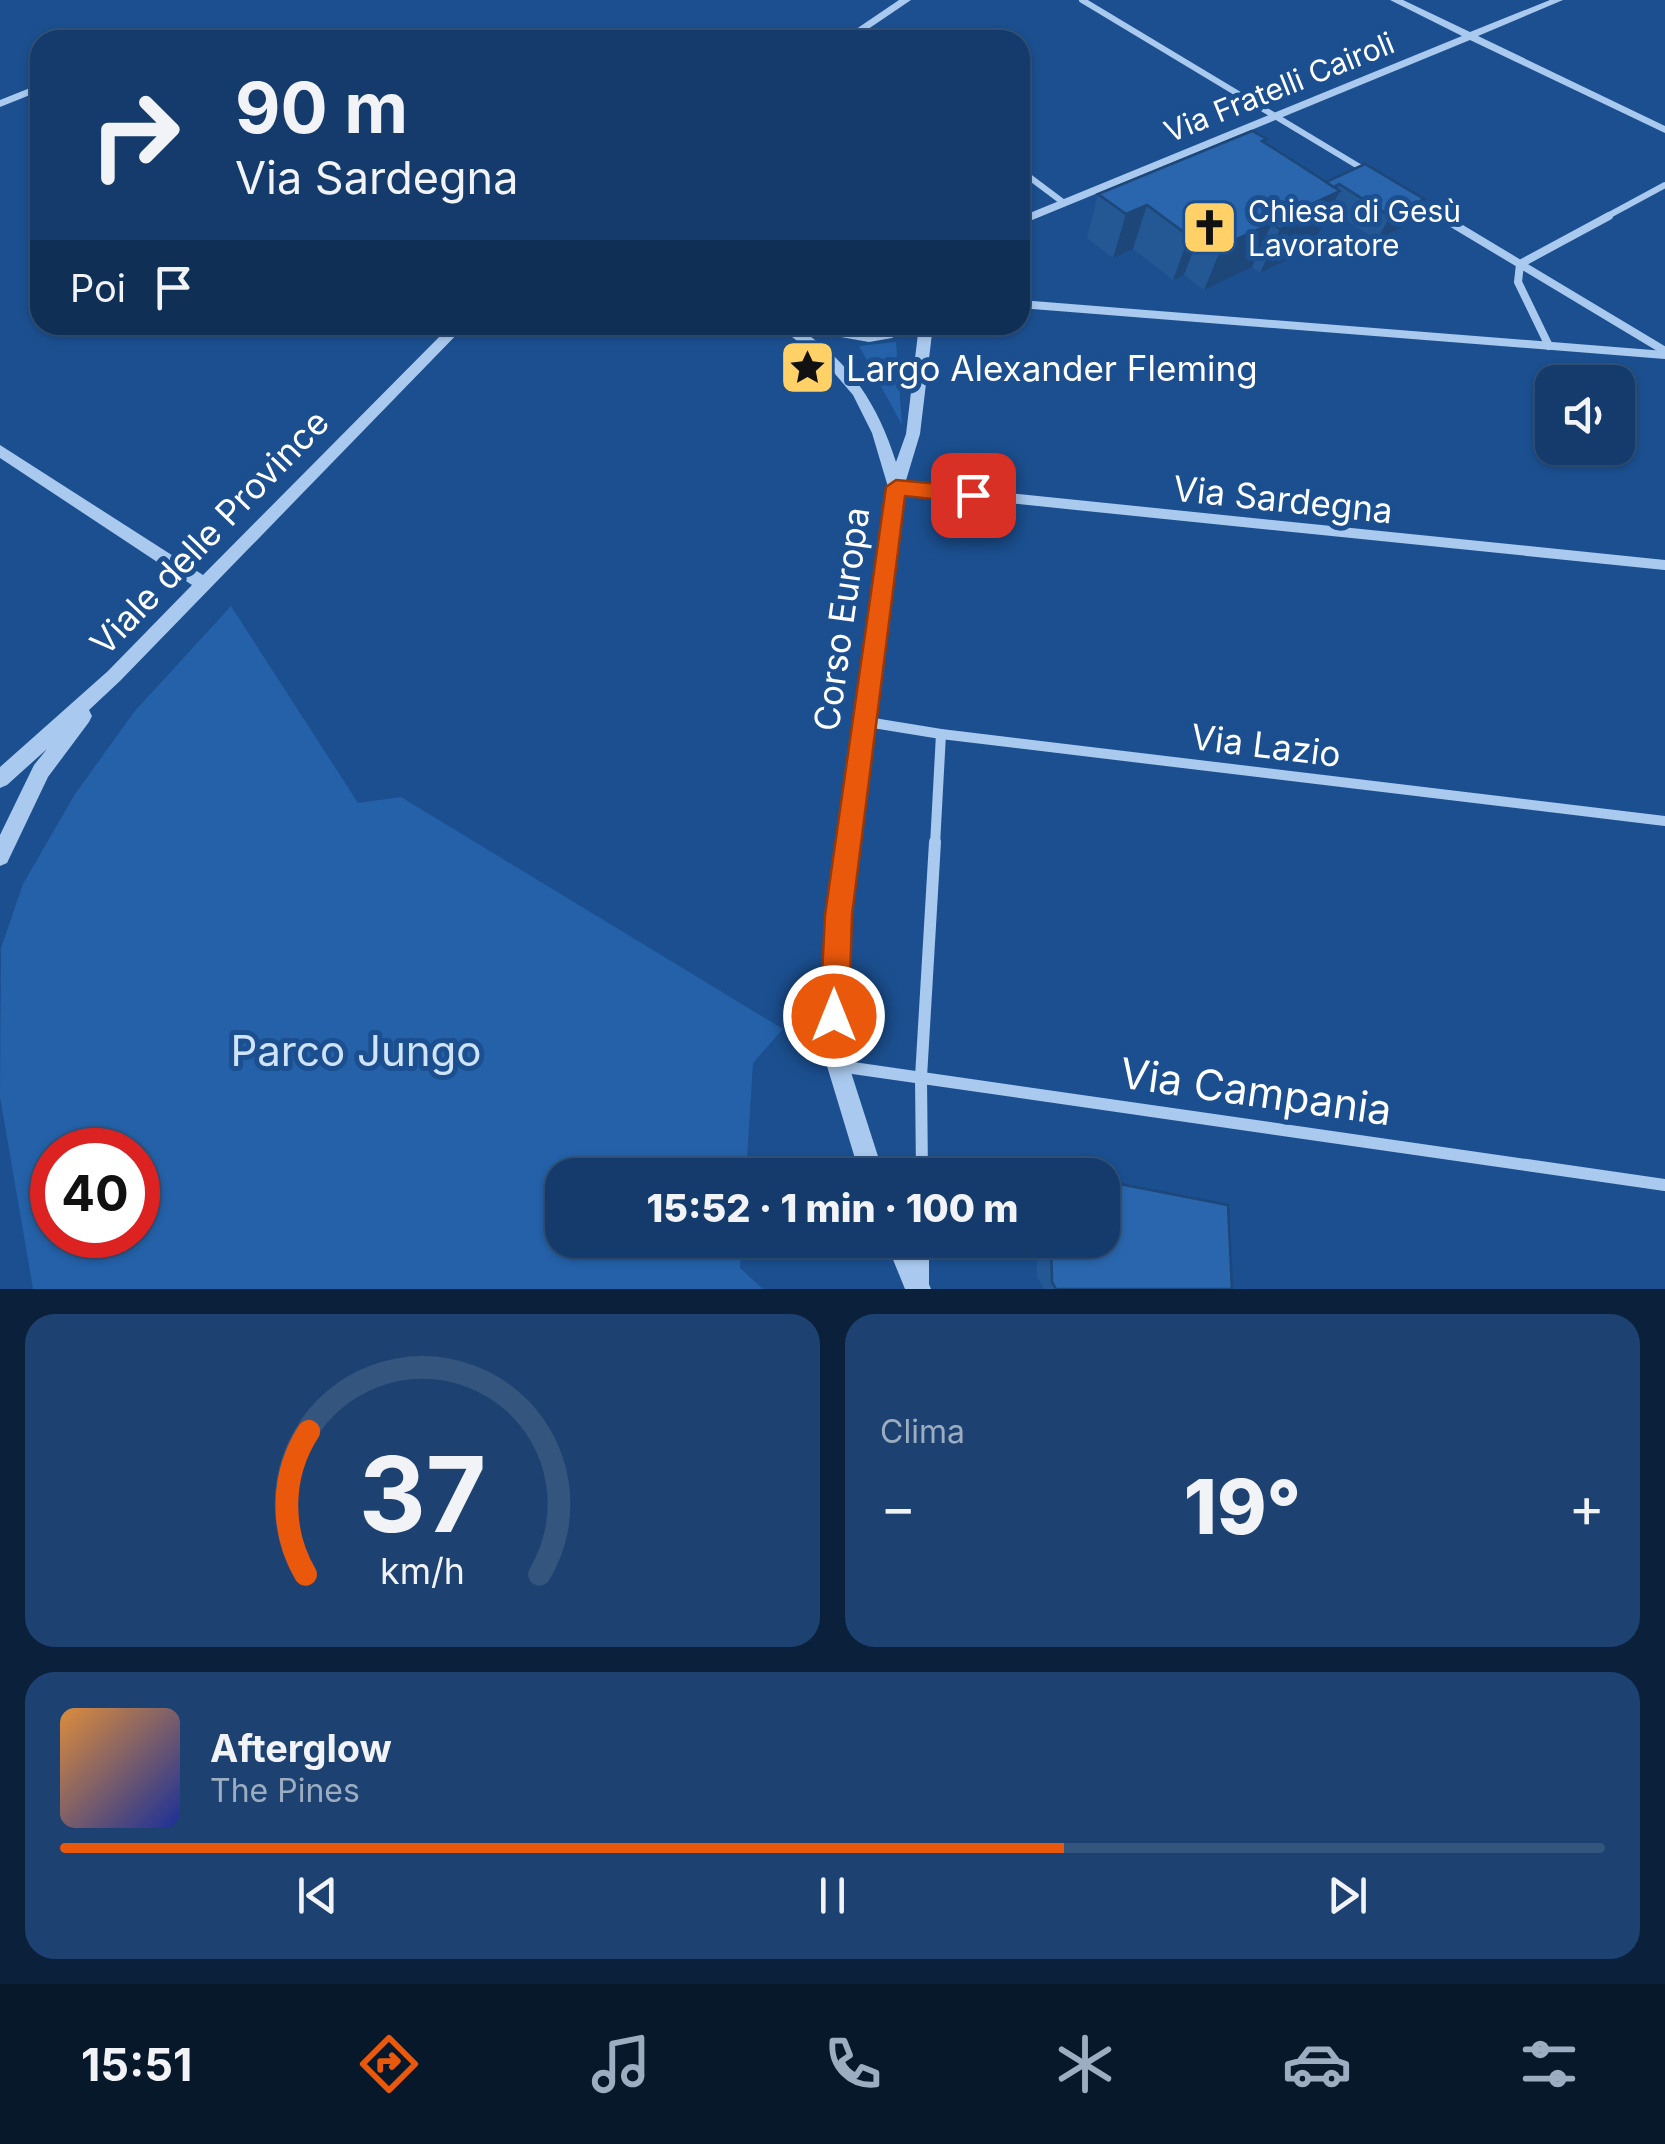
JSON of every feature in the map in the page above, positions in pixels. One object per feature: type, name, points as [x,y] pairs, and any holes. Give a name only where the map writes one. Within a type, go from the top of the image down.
[{"type":"street","points":[[861,30],[906,0]]},
{"type":"street","points":[[1082,0],[1373,176]]},
{"type":"street","points":[[1395,0],[1665,130]]},
{"type":"street","name":"Via Fratelli Cairoli","points":[[1030,217],[1558,0]]},
{"type":"street","points":[[0,104],[30,91]]},
{"type":"street","points":[[1030,178],[1064,203]]},
{"type":"street","points":[[1520,264],[1665,185]]},
{"type":"street","points":[[1406,195],[1665,353]]},
{"type":"street","points":[[1520,264],[1518,282],[1548,346]]},
{"type":"street","points":[[1030,305],[1665,353]]},
{"type":"street","name":"Viale delle Province","points":[[0,779],[114,676],[448,335]]},
{"type":"street","points":[[798,335],[826,352],[869,406],[896,487]]},
{"type":"street","points":[[911,335],[922,367]]},
{"type":"street","name":"Corso Europa","points":[[867,1158],[838,1066],[834,954],[896,487],[913,434],[925,335]]},
{"type":"street","points":[[0,451],[202,583]]},
{"type":"street","name":"Via Sardegna","points":[[896,487],[1665,565]]},
{"type":"street","points":[[0,856],[42,771],[114,676]]},
{"type":"street","name":"Via Lazio","points":[[862,721],[941,734],[1665,820]]},
{"type":"street","points":[[922,1158],[921,1077],[941,734]]},
{"type":"street","name":"Via Campania","points":[[838,1066],[1665,1185]]},
{"type":"street","points":[[906,1258],[921,1289]]},
{"type":"street","points":[[921,1289],[922,1258]]},
{"type":"green space","points":[[896,342],[902,425],[859,346]]},
{"type":"green space","name":"Parco Jungo","points":[[231,606],[358,803],[401,797],[783,1029],[753,1063],[747,1158],[545,1158],[545,1258],[741,1258],[740,1268],[763,1289],[33,1289],[0,1097],[1,948],[23,884],[75,794],[134,712]]},
{"type":"building","points":[[1252,131],[1340,191],[1314,203],[1323,209],[1280,229],[1272,223],[1222,246],[1201,231],[1189,236],[1147,205],[1126,214],[1098,194]]},
{"type":"building","points":[[1365,164],[1424,199],[1390,216],[1339,184],[1334,187],[1326,182]]},
{"type":"building","points":[[1120,1184],[1228,1205],[1232,1289],[1056,1289],[1051,1258],[1120,1258]]},
{"type":"place","name":"Chiesa di Gesù Lavoratore","points":[[1209,228]]},
{"type":"place","name":"Largo Alexander Fleming","points":[[807,368]]},
{"type":"route","points":[[834,1016],[838,915],[896,487],[973,495]]}]
